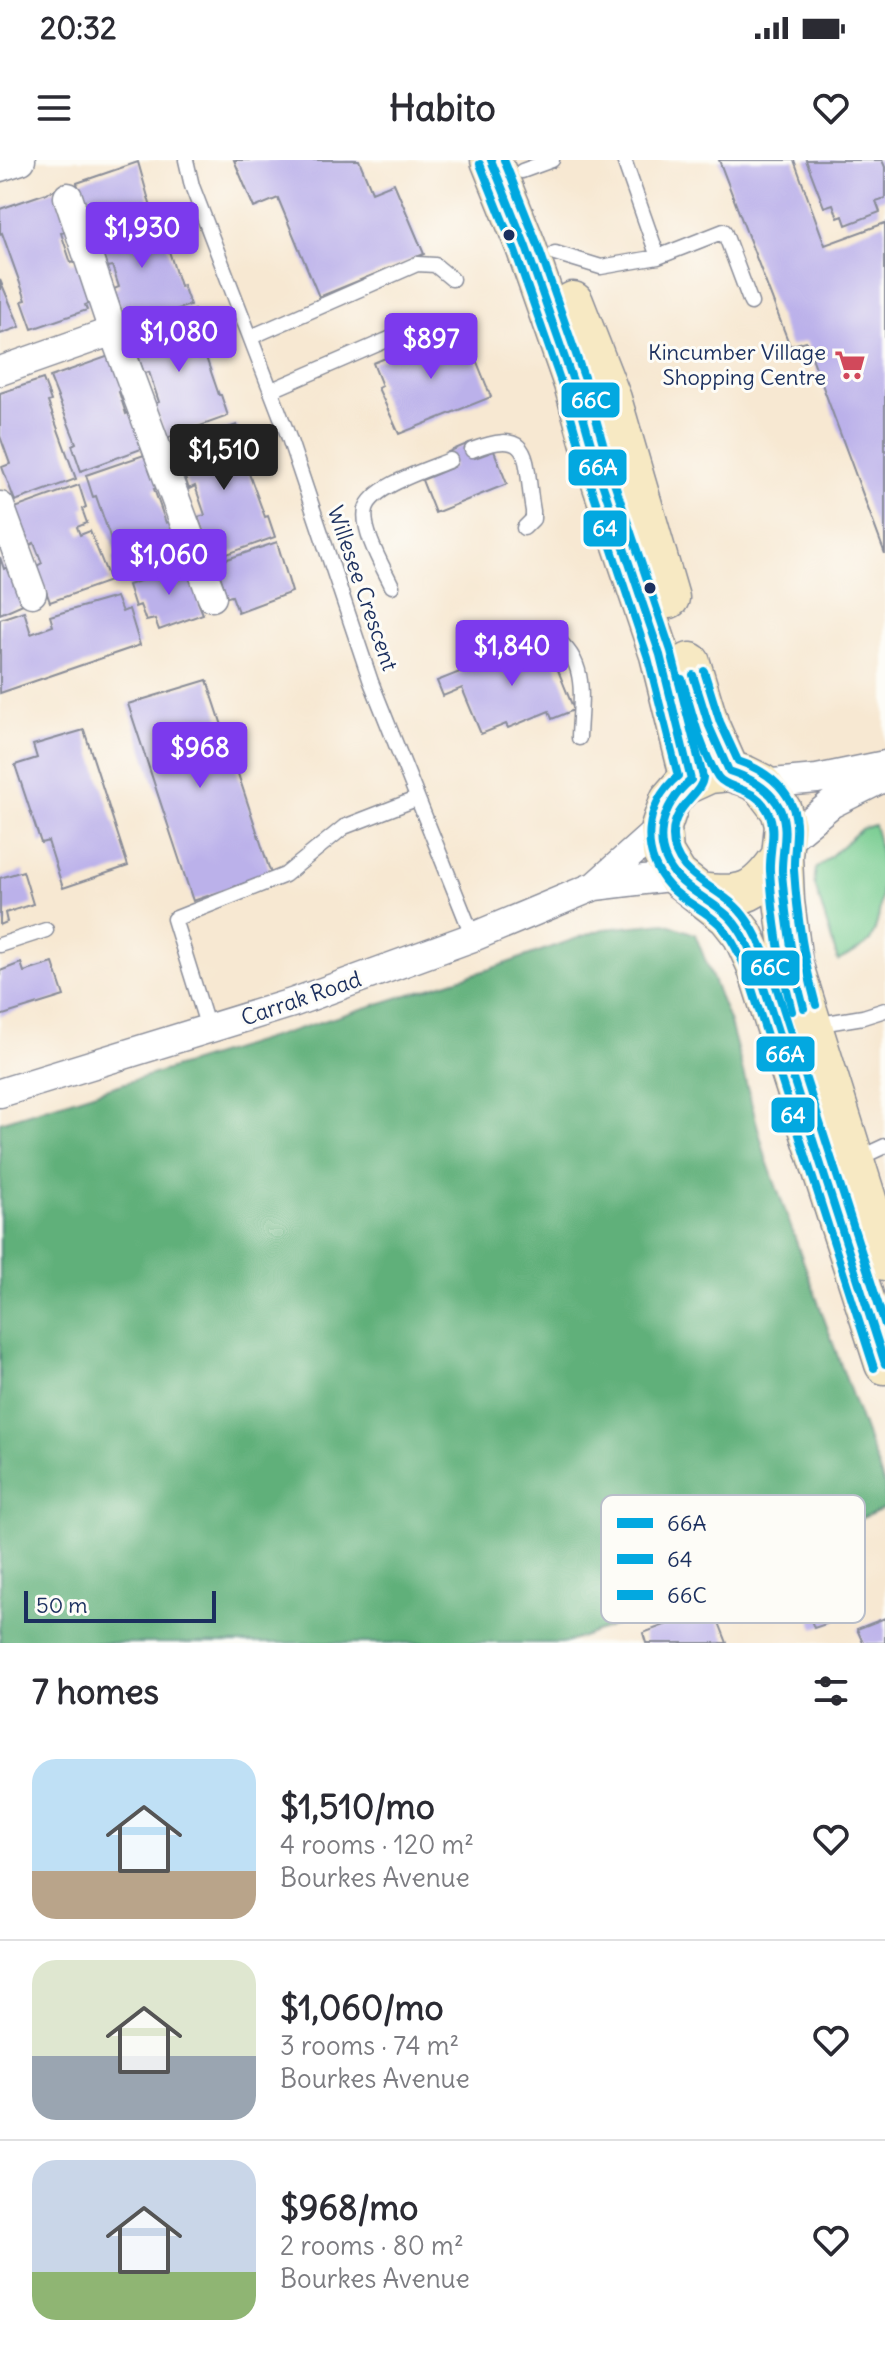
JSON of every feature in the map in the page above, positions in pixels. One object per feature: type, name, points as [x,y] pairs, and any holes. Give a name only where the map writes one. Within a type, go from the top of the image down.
[{"type":"main road","points":[[521,163],[611,399],[727,778]]},
{"type":"main road","points":[[521,163],[526,247],[574,384],[602,483],[664,668],[727,778],[781,810],[785,825],[783,849],[792,963],[810,1026],[869,1153],[885,1260]]},
{"type":"main road","points":[[727,778],[670,800],[661,827],[663,853],[688,884],[728,916],[743,935],[756,963],[885,1364]]},
{"type":"main road","points":[[688,884],[728,897],[754,889],[765,880],[783,849]]},
{"type":"street","points":[[0,167],[21,160]]},
{"type":"street","points":[[68,197],[113,331],[212,597]]},
{"type":"street","points":[[0,371],[113,331]]},
{"type":"street","points":[[0,506],[32,593]]},
{"type":"street","points":[[727,778],[817,779],[885,765]]},
{"type":"street","points":[[783,849],[831,804],[885,777]]},
{"type":"street","name":"Carrak Road","points":[[0,1093],[292,1003],[473,937],[595,886],[661,827]]},
{"type":"street","name":"Carrak Road","points":[[595,886],[688,884]]},
{"type":"lane","name":"Willesee Crescent","points":[[186,160],[192,186],[272,390],[371,682],[473,937]]},
{"type":"lane","points":[[624,160],[658,257]]},
{"type":"lane","points":[[555,253],[601,267],[658,257],[724,231],[751,303]]},
{"type":"lane","points":[[251,337],[417,264],[435,265],[452,279]]},
{"type":"lane","points":[[272,390],[394,337]]},
{"type":"lane","points":[[472,450],[488,444],[517,443],[524,454],[533,519],[524,528]]},
{"type":"lane","points":[[392,586],[368,532],[366,509],[370,499],[397,483],[450,460]]},
{"type":"lane","points":[[546,632],[559,639],[578,671],[583,688],[579,738]]},
{"type":"lane","points":[[208,1028],[174,919],[285,875],[344,827],[416,799]]},
{"type":"lane","points":[[0,945],[46,930]]},
{"type":"lane","points":[[810,1026],[885,1010]]},
{"type":"green space","points":[[874,825],[882,884],[875,929],[870,941],[838,961],[814,882],[816,869],[861,829]]},
{"type":"green space","points":[[665,923],[695,934],[730,1023],[766,1158],[885,1487],[885,1508],[865,1517],[865,1495],[601,1495],[601,1623],[620,1623],[566,1643],[0,1643],[0,1122],[490,969],[603,929]]},
{"type":"building","points":[[234,160],[359,160],[372,192],[394,183],[424,254],[319,297],[278,198],[254,208]]},
{"type":"building","name":"Kincumber Village Shopping Centre","points":[[719,160],[794,160],[825,245],[885,223],[885,554],[806,341],[790,346]]},
{"type":"building","points":[[806,160],[882,160],[885,167],[885,198],[876,201],[880,212],[846,225],[843,216],[838,218],[833,204],[824,207]]},
{"type":"building","points":[[138,162],[152,211],[99,230],[94,214],[87,216],[77,183]]},
{"type":"building","points":[[55,190],[69,231],[61,233],[71,263],[79,261],[93,302],[85,305],[87,310],[32,329],[22,301],[26,300],[0,234],[0,209]]},
{"type":"building","points":[[157,213],[180,286],[183,285],[190,305],[127,327],[114,289],[119,287],[112,266],[107,267],[95,234]]},
{"type":"building","points":[[0,280],[20,327],[0,334]]},
{"type":"building","points":[[194,310],[202,333],[198,334],[228,416],[167,438],[154,404],[159,402],[149,372],[144,373],[130,332]]},
{"type":"building","points":[[463,327],[491,397],[399,434],[378,388],[382,386],[373,363]]},
{"type":"building","points":[[112,355],[124,390],[119,392],[126,414],[131,411],[144,448],[81,471],[72,445],[76,443],[50,377]]},
{"type":"building","points":[[43,379],[51,401],[48,402],[76,479],[15,501],[2,467],[10,464],[0,436],[0,393]]},
{"type":"building","points":[[237,425],[245,447],[240,449],[275,537],[213,559],[198,517],[205,515],[195,486],[189,489],[174,446]]},
{"type":"building","points":[[469,443],[475,458],[494,451],[507,484],[435,513],[422,480],[454,467],[448,452]]},
{"type":"building","points":[[147,454],[160,487],[154,489],[166,523],[171,521],[184,559],[121,581],[113,558],[117,557],[86,475]]},
{"type":"building","points":[[79,485],[87,523],[77,527],[80,535],[90,531],[110,581],[50,602],[37,566],[42,563],[34,543],[30,545],[15,508]]},
{"type":"building","points":[[277,542],[292,592],[238,612],[232,596],[227,597],[216,563]]},
{"type":"building","points":[[0,557],[4,569],[9,567],[23,604],[0,614]]},
{"type":"building","points":[[191,563],[205,600],[198,602],[203,614],[159,630],[155,619],[146,621],[140,605],[135,607],[128,585]]},
{"type":"building","points":[[116,597],[122,612],[129,609],[140,645],[0,693],[0,619],[24,611],[31,634],[53,626],[50,616]]},
{"type":"building","points":[[545,638],[574,710],[552,719],[549,711],[508,728],[506,724],[481,734],[462,688],[443,696],[437,681]]},
{"type":"building","points":[[207,680],[271,874],[193,901],[128,704]]},
{"type":"building","points":[[84,730],[128,866],[63,888],[48,841],[41,843],[15,765],[37,758],[33,745]]},
{"type":"building","points":[[23,871],[33,904],[5,913],[7,922],[0,925],[0,878]]},
{"type":"building","points":[[21,963],[24,972],[53,963],[64,996],[0,1016],[0,971]]},
{"type":"building","points":[[885,1618],[885,1643],[863,1643],[857,1629]]},
{"type":"building","points":[[670,1623],[719,1623],[727,1643],[646,1643],[643,1633]]},
{"type":"building","points":[[812,1623],[829,1623],[814,1628]]},
{"type":"transit line","name":"66A","points":[[491,160],[526,247],[574,384],[602,483],[660,655],[691,780],[672,801],[666,814],[661,840],[664,853],[678,878],[732,920],[756,963],[885,1364]]},
{"type":"transit line","name":"66C","points":[[504,160],[585,380],[613,479],[671,651],[703,777],[674,825],[674,848],[686,868],[740,911],[767,958],[885,1325]]},
{"type":"transit line","name":"64","points":[[480,164],[515,251],[563,388],[591,487],[648,658],[678,776],[667,787],[652,815],[650,845],[653,860],[670,887],[723,929],[745,967],[874,1368]]},
{"type":"transit line","name":"66C","points":[[704,671],[720,722],[738,761],[771,778],[784,791],[793,808],[797,904],[816,1005]]},
{"type":"transit line","name":"66A","points":[[693,675],[709,726],[729,771],[760,785],[772,796],[781,811],[785,907],[804,1008]]},
{"type":"transit line","name":"64","points":[[682,679],[701,742],[718,777],[758,799],[770,816],[773,907],[792,1011]]},
{"type":"place","name":"Kincumber Village Shopping Centre","points":[[850,365]]}]
